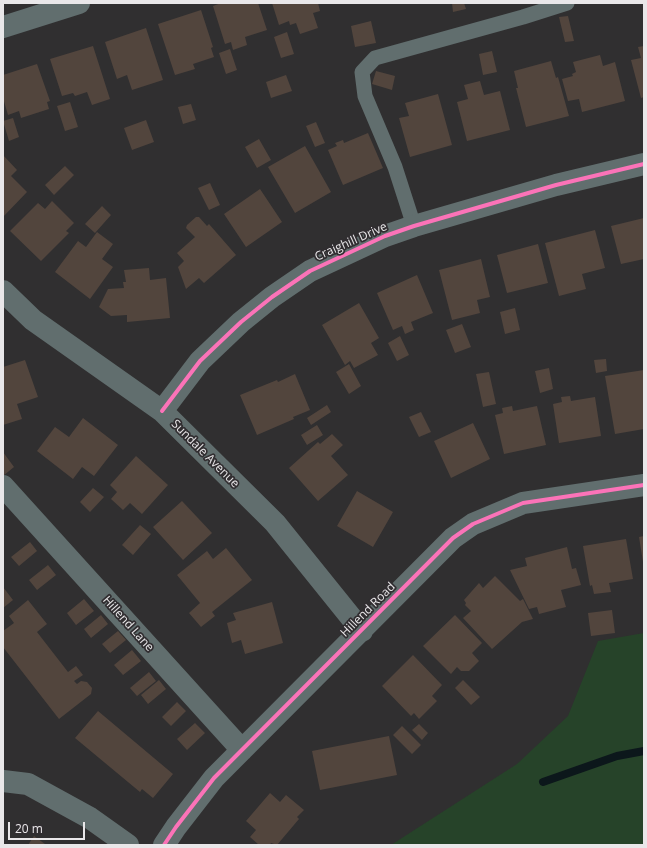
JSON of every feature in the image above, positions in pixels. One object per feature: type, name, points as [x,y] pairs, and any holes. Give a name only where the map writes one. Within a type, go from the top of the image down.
[{"type":"street","points":[[3,27],[79,3]]},
{"type":"street","name":"Craighill Drive","points":[[162,411],[200,361],[241,322],[272,297],[310,271],[385,236],[414,226],[556,186],[644,164]]},
{"type":"street","name":"Sundale Avenue","points":[[3,291],[33,320],[162,411],[276,523],[362,631]]},
{"type":"street","name":"Hillend Road","points":[[164,845],[214,778],[453,538],[472,524],[522,503],[644,485]]},
{"type":"street","name":"Hillend Lane","points":[[7,497],[242,750]]},
{"type":"street","points":[[3,782],[28,784],[90,818],[128,845]]},
{"type":"lane","points":[[414,226],[395,167],[365,96],[362,72],[374,58],[523,17],[567,3]]},
{"type":"green space","points":[[644,633],[644,845],[391,845],[517,764],[568,716],[598,641]]},
{"type":"building","points":[[221,3],[258,3],[267,30],[245,37],[247,45],[233,50],[231,42],[225,44],[213,6]]},
{"type":"building","points":[[272,3],[318,3],[320,11],[313,13],[318,28],[300,34],[296,23],[290,25],[289,21],[279,25]]},
{"type":"building","points":[[452,3],[464,3],[466,9],[453,12]]},
{"type":"building","points":[[201,10],[213,47],[211,48],[214,57],[193,64],[195,69],[175,75],[158,24]]},
{"type":"building","points":[[568,16],[574,41],[565,42],[559,17]]},
{"type":"building","points":[[371,21],[376,43],[355,47],[351,26]]},
{"type":"building","points":[[146,28],[163,80],[132,90],[127,75],[117,79],[105,42]]},
{"type":"building","points":[[287,32],[294,54],[281,58],[274,37]]},
{"type":"building","points":[[93,46],[110,99],[92,105],[87,92],[75,96],[73,93],[62,96],[50,59]]},
{"type":"building","points":[[644,46],[644,97],[641,98],[631,60],[641,58],[638,47]]},
{"type":"building","points":[[230,49],[237,70],[226,74],[219,53]]},
{"type":"building","points":[[492,51],[497,72],[483,75],[479,54]]},
{"type":"building","points":[[600,55],[603,66],[615,62],[625,101],[582,112],[579,99],[568,101],[562,79],[573,76],[572,74],[576,72],[573,62]]},
{"type":"building","points":[[551,61],[556,78],[558,77],[569,116],[526,127],[516,88],[518,88],[514,71]]},
{"type":"building","points":[[37,64],[50,101],[47,102],[49,109],[21,118],[19,111],[8,115],[3,98],[3,75]]},
{"type":"building","points":[[376,71],[395,76],[392,90],[372,84]]},
{"type":"building","points":[[286,75],[292,91],[271,98],[266,82]]},
{"type":"building","points":[[480,81],[484,95],[500,91],[510,130],[467,141],[457,102],[468,99],[464,85]]},
{"type":"building","points":[[438,94],[452,145],[410,157],[399,118],[409,116],[405,103]]},
{"type":"building","points":[[70,102],[78,127],[65,131],[57,106]]},
{"type":"building","points":[[191,104],[196,120],[183,124],[178,107]]},
{"type":"building","points":[[13,118],[19,137],[9,141],[3,121]]},
{"type":"building","points":[[146,120],[154,142],[132,150],[124,128]]},
{"type":"building","points":[[316,122],[325,143],[315,147],[306,126]]},
{"type":"building","points":[[368,133],[383,168],[343,185],[328,150],[337,146],[335,143],[343,140],[344,143]]},
{"type":"building","points":[[259,139],[271,160],[257,168],[245,147]]},
{"type":"building","points":[[305,146],[331,192],[295,213],[268,167]]},
{"type":"building","points":[[3,155],[17,170],[11,176],[27,192],[3,217]]},
{"type":"building","points":[[65,166],[74,175],[54,195],[45,185]]},
{"type":"building","points":[[210,183],[220,205],[209,210],[198,188]]},
{"type":"building","points":[[260,189],[282,222],[246,247],[224,214]]},
{"type":"building","points":[[52,201],[74,223],[66,231],[69,233],[41,261],[10,231],[38,203],[45,209]]},
{"type":"building","points":[[102,206],[111,215],[95,233],[85,224]]},
{"type":"building","points":[[196,217],[199,217],[207,226],[209,224],[236,255],[204,283],[199,278],[186,289],[178,267],[184,261],[177,253],[195,237],[186,228],[187,225]]},
{"type":"building","points":[[644,218],[644,259],[621,264],[611,226]]},
{"type":"building","points":[[595,230],[605,268],[582,274],[586,289],[559,296],[545,243]]},
{"type":"building","points":[[97,232],[113,244],[102,259],[113,267],[90,299],[55,272],[78,241],[86,247]]},
{"type":"building","points":[[538,244],[548,283],[507,293],[497,255]]},
{"type":"building","points":[[481,259],[490,297],[477,300],[480,313],[452,320],[439,270]]},
{"type":"building","points":[[149,268],[150,280],[166,278],[170,318],[127,322],[127,315],[111,316],[99,307],[108,289],[124,288],[123,282],[126,282],[124,270]]},
{"type":"building","points":[[417,275],[433,313],[411,322],[414,330],[405,334],[402,326],[393,330],[377,293]]},
{"type":"building","points":[[359,303],[379,338],[371,343],[378,355],[354,368],[350,361],[345,365],[322,325]]},
{"type":"building","points":[[515,308],[520,330],[505,334],[500,312]]},
{"type":"building","points":[[462,324],[471,347],[455,353],[446,330]]},
{"type":"building","points":[[400,336],[409,355],[397,361],[388,343]]},
{"type":"building","points":[[606,359],[607,371],[596,373],[594,360]]},
{"type":"building","points":[[25,360],[38,397],[17,404],[22,419],[3,425],[3,367]]},
{"type":"building","points":[[349,364],[361,386],[349,394],[336,372]]},
{"type":"building","points":[[549,368],[553,389],[540,393],[535,371]]},
{"type":"building","points":[[644,370],[644,429],[615,434],[605,376]]},
{"type":"building","points":[[489,372],[496,404],[483,407],[476,374]]},
{"type":"building","points":[[295,374],[310,410],[293,417],[294,419],[257,435],[240,395],[277,380],[278,382]]},
{"type":"building","points":[[570,396],[571,401],[595,397],[601,436],[559,443],[553,404],[562,402],[561,397]]},
{"type":"building","points":[[327,405],[331,412],[311,425],[307,418]]},
{"type":"building","points":[[512,406],[513,411],[537,406],[546,445],[504,454],[495,415],[503,413],[502,408]]},
{"type":"building","points":[[421,412],[431,432],[419,437],[409,417]]},
{"type":"building","points":[[83,418],[118,445],[94,476],[82,467],[73,479],[37,451],[55,427],[69,437]]},
{"type":"building","points":[[473,423],[490,459],[451,478],[434,441]]},
{"type":"building","points":[[317,425],[323,435],[307,445],[301,435]]},
{"type":"building","points":[[332,434],[343,445],[331,456],[348,475],[318,501],[289,468],[318,442],[320,444]]},
{"type":"building","points":[[3,452],[14,467],[3,476]]},
{"type":"building","points":[[136,456],[168,485],[142,514],[130,503],[123,510],[111,499],[117,492],[110,485]]},
{"type":"building","points":[[93,488],[104,497],[90,512],[80,502]]},
{"type":"building","points":[[357,491],[393,512],[373,547],[337,526]]},
{"type":"building","points":[[182,501],[212,533],[183,560],[153,527]]},
{"type":"building","points":[[140,525],[151,534],[133,555],[122,545]]},
{"type":"building","points":[[644,536],[644,562],[643,562],[639,537]]},
{"type":"building","points":[[626,539],[633,579],[609,583],[611,592],[594,594],[592,585],[590,586],[583,546]]},
{"type":"building","points":[[30,542],[37,551],[19,566],[11,557]]},
{"type":"building","points":[[567,547],[572,569],[576,568],[581,585],[561,590],[566,607],[539,614],[537,607],[529,609],[510,570],[527,566],[525,558]]},
{"type":"building","points":[[226,548],[252,580],[212,612],[215,616],[201,627],[189,613],[200,603],[177,575],[207,551],[213,559]]},
{"type":"building","points":[[48,565],[56,575],[37,590],[29,580]]},
{"type":"building","points":[[495,576],[520,601],[523,599],[533,619],[522,622],[492,649],[463,618],[471,611],[465,605],[466,603],[464,600],[479,583],[483,588]]},
{"type":"building","points":[[3,587],[13,600],[3,608]]},
{"type":"building","points":[[84,599],[94,611],[76,625],[67,613]]},
{"type":"building","points":[[28,600],[47,624],[37,632],[68,672],[76,666],[83,675],[74,681],[77,684],[81,681],[87,682],[92,688],[91,694],[59,719],[3,647],[3,631],[14,623],[9,616]]},
{"type":"building","points":[[272,602],[283,643],[245,654],[241,640],[232,643],[227,623],[236,620],[233,613]]},
{"type":"building","points":[[612,610],[615,633],[591,636],[588,613]]},
{"type":"building","points":[[101,615],[108,624],[91,638],[84,629]]},
{"type":"building","points":[[455,615],[482,643],[472,653],[479,661],[469,671],[461,671],[457,667],[451,674],[423,646]]},
{"type":"building","points":[[118,631],[126,640],[110,653],[102,644]]},
{"type":"building","points":[[132,650],[141,661],[123,675],[114,665]]},
{"type":"building","points":[[413,655],[442,685],[432,696],[437,701],[419,719],[414,713],[411,716],[382,686]]},
{"type":"building","points":[[149,672],[156,681],[137,696],[130,688]]},
{"type":"building","points":[[159,680],[166,689],[148,704],[141,695]]},
{"type":"building","points":[[463,680],[480,697],[471,705],[455,688]]},
{"type":"building","points":[[177,702],[186,711],[171,726],[162,717]]},
{"type":"building","points":[[98,711],[173,774],[153,798],[142,789],[140,792],[75,738]]},
{"type":"building","points":[[195,723],[205,733],[187,750],[177,739]]},
{"type":"building","points":[[419,724],[428,733],[422,740],[412,730]]},
{"type":"building","points":[[402,726],[421,745],[412,754],[393,735]]},
{"type":"building","points":[[389,736],[397,775],[320,790],[312,751]]},
{"type":"building","points":[[270,793],[280,802],[286,795],[304,810],[297,817],[299,819],[277,845],[271,843],[270,845],[259,845],[250,837],[256,830],[246,821]]},
{"type":"building","points":[[34,836],[45,844],[45,845],[28,845]]},
{"type":"waterway","points":[[543,782],[617,756],[644,751]]},
{"type":"cycle path","points":[[162,411],[200,361],[241,322],[272,297],[310,271],[385,236],[414,226],[556,185],[644,164]]},
{"type":"cycle path","points":[[164,845],[214,778],[453,538],[473,524],[523,503],[644,485]]}]
